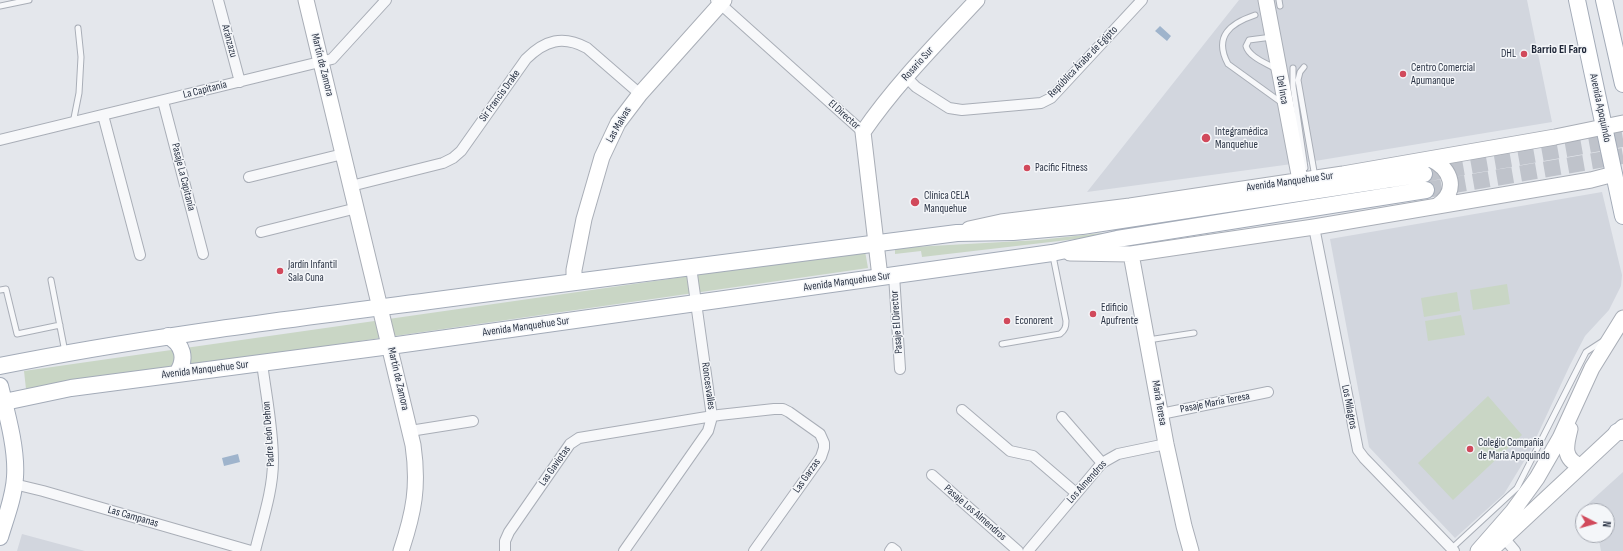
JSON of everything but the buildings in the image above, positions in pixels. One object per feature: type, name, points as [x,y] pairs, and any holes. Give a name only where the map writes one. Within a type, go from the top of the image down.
[{"type":"main road","name":"Martín de Zamora","points":[[306,0],[390,346],[415,458],[416,487],[412,517],[401,551]]},
{"type":"main road","name":"Rosario Sur","points":[[863,132],[877,112],[906,77],[977,0]]},
{"type":"main road","name":"Del Inca","points":[[1266,0],[1273,37],[1286,69],[1285,105],[1307,179]]},
{"type":"main road","name":"Avenida Apoquindo","points":[[1577,0],[1623,216]]},
{"type":"main road","points":[[1604,0],[1623,84]]},
{"type":"main road","name":"Las Malvas","points":[[574,282],[574,270],[584,219],[602,157],[618,123],[640,94],[720,1]]},
{"type":"main road","name":"Avenida Manquehue Sur","points":[[0,366],[65,353],[168,336],[380,307],[957,233],[1013,232],[1082,226],[1427,167],[1604,126],[1623,123]]},
{"type":"main road","name":"El Director","points":[[863,132],[876,243],[887,276]]},
{"type":"main road","points":[[1427,167],[1439,164],[1446,171],[1451,185],[1446,198],[1437,206]]},
{"type":"main road","name":"Avenida Manquehue Sur","points":[[957,233],[1001,222],[1130,206],[1307,179],[1427,167]]},
{"type":"main road","name":"Avenida Manquehue Sur","points":[[1052,253],[1131,254],[1314,227],[1591,180],[1614,174]]},
{"type":"main road","name":"Avenida Manquehue Sur","points":[[2,402],[71,388],[390,346],[1052,253],[1117,239],[1426,190]]},
{"type":"main road","name":"María Teresa","points":[[1131,254],[1166,444],[1191,551]]},
{"type":"main road","points":[[1478,551],[1513,512],[1547,462],[1592,368],[1623,318]]},
{"type":"main road","points":[[168,336],[176,342],[182,351],[182,365],[177,373]]},
{"type":"main road","points":[[0,386],[2,402],[14,454],[14,484],[0,536]]},
{"type":"main road","points":[[1575,404],[1566,445],[1569,458],[1574,463],[1581,466]]},
{"type":"main road","points":[[1490,551],[1621,430]]},
{"type":"street","name":"Aránzazu","points":[[218,0],[240,82]]},
{"type":"street","name":"La Capitanía","points":[[0,140],[332,59],[386,0]]},
{"type":"street","name":"República Árabe de Egipto","points":[[906,77],[916,87],[949,108],[962,110],[1041,104],[1051,98],[1142,0]]},
{"type":"street","name":"El Director","points":[[720,1],[863,132]]},
{"type":"street","name":"Sir Francis Drake","points":[[351,186],[443,163],[453,158],[461,151],[526,59],[547,43],[565,41],[580,44],[587,48],[640,94]]},
{"type":"street","name":"Pasaje La Capitanía","points":[[163,101],[203,254]]},
{"type":"street","points":[[103,115],[140,255]]},
{"type":"street","points":[[249,177],[343,154]]},
{"type":"street","points":[[261,232],[357,208]]},
{"type":"street","name":"Los Milagros","points":[[1314,227],[1358,450],[1453,550]]},
{"type":"street","name":"Roncesvalles","points":[[624,551],[708,431],[712,417],[691,267]]},
{"type":"street","name":"Pasaje El Director","points":[[887,276],[900,369]]},
{"type":"street","name":"Padre León Dehon","points":[[255,551],[269,494],[273,461],[271,430],[262,363]]},
{"type":"street","name":"Pasaje María Teresa","points":[[1161,414],[1268,392]]},
{"type":"street","name":"Las Garzas","points":[[712,417],[774,409],[783,410],[820,434],[824,442],[821,457],[754,551]]},
{"type":"street","points":[[962,410],[1010,451],[1033,456],[1076,493]]},
{"type":"street","name":"Las Gaviotas","points":[[505,551],[505,541],[509,532],[570,444],[574,441],[588,435],[712,417]]},
{"type":"street","points":[[1062,417],[1102,463]]},
{"type":"street","points":[[410,431],[473,421]]},
{"type":"street","name":"Los Almendros","points":[[1028,551],[1102,463],[1118,454],[1166,444]]},
{"type":"street","name":"Pasaje Los Almendros","points":[[932,475],[1018,551]]},
{"type":"street","name":"Las Campanas","points":[[14,484],[44,491],[251,551]]},
{"type":"street","points":[[1504,538],[1515,551]]},
{"type":"street","points":[[890,551],[892,548],[896,551]]},
{"type":"lane","points":[[0,6],[29,0]]},
{"type":"lane","points":[[1279,0],[1280,6]]},
{"type":"lane","points":[[1255,16],[1234,24],[1227,31],[1223,39],[1225,58],[1228,64],[1285,105]]},
{"type":"lane","points":[[73,123],[79,93],[81,57],[78,28]]},
{"type":"lane","points":[[1273,37],[1249,40],[1246,46],[1247,51],[1252,55],[1286,69],[1292,86],[1307,179]]},
{"type":"lane","points":[[1304,67],[1300,72],[1298,80],[1307,179]]},
{"type":"lane","points":[[1002,344],[1060,334],[1064,330],[1066,321],[1052,253]]},
{"type":"lane","points":[[51,280],[65,353]]},
{"type":"lane","points":[[0,290],[6,289],[17,334],[60,324]]},
{"type":"lane","points":[[1147,340],[1194,333]]},
{"type":"lane","points":[[1513,512],[1517,488],[1586,352],[1610,337]]},
{"type":"lane","points":[[1453,550],[1517,488]]},
{"type":"shaded area","points":[[1239,0],[1527,0],[1552,122],[1321,160],[1087,192]]},
{"type":"shaded area","name":"Colegio Compañía de María Apoquindo","points":[[1602,192],[1622,275],[1621,286],[1609,310],[1585,336],[1529,453],[1504,494],[1455,538],[1369,447],[1330,239]]},
{"type":"shaded area","points":[[1623,472],[1623,551],[1601,551],[1600,543],[1615,543],[1615,503],[1589,503]]},
{"type":"shaded area","points":[[22,534],[85,551],[17,551]]},
{"type":"green space","points":[[1102,233],[1102,236],[922,257],[921,251],[895,254],[895,248],[1039,240]]},
{"type":"green space","points":[[865,251],[868,268],[26,389],[24,371]]},
{"type":"green space","points":[[1507,284],[1510,304],[1473,310],[1470,290]]},
{"type":"green space","points":[[1457,292],[1460,311],[1424,317],[1421,298]]},
{"type":"green space","points":[[1461,315],[1465,335],[1428,341],[1425,321]]},
{"type":"green space","name":"Colegio Compañía de María Apoquindo","points":[[1488,396],[1522,435],[1453,500],[1418,463]]},
{"type":"water","points":[[1160,26],[1171,36],[1167,41],[1155,31]]},
{"type":"water","points":[[238,454],[240,462],[224,466],[222,458]]},
{"type":"tunnel","points":[[1424,174],[1623,139]]},
{"type":"tunnel","points":[[1426,190],[1623,156]]},
{"type":"place","name":"DHL","points":[[1524,54]]},
{"type":"place","name":"Centro Comercial Apumanque","points":[[1403,74]]},
{"type":"place","name":"Integramédica Manquehue","points":[[1206,138]]},
{"type":"place","name":"Pacific Fitness","points":[[1027,168]]},
{"type":"place","name":"Clínica CELA Manquehue","points":[[915,202]]},
{"type":"place","name":"Jardín Infantil Sala Cuna","points":[[280,271]]},
{"type":"place","name":"Edificio Apufrente","points":[[1093,314]]},
{"type":"place","name":"Econorent","points":[[1007,321]]},
{"type":"place","name":"Colegio Compañía de María Apoquindo","points":[[1470,449]]},
{"type":"district","name":"Barrio El Faro","points":[[1559,50]]}]
